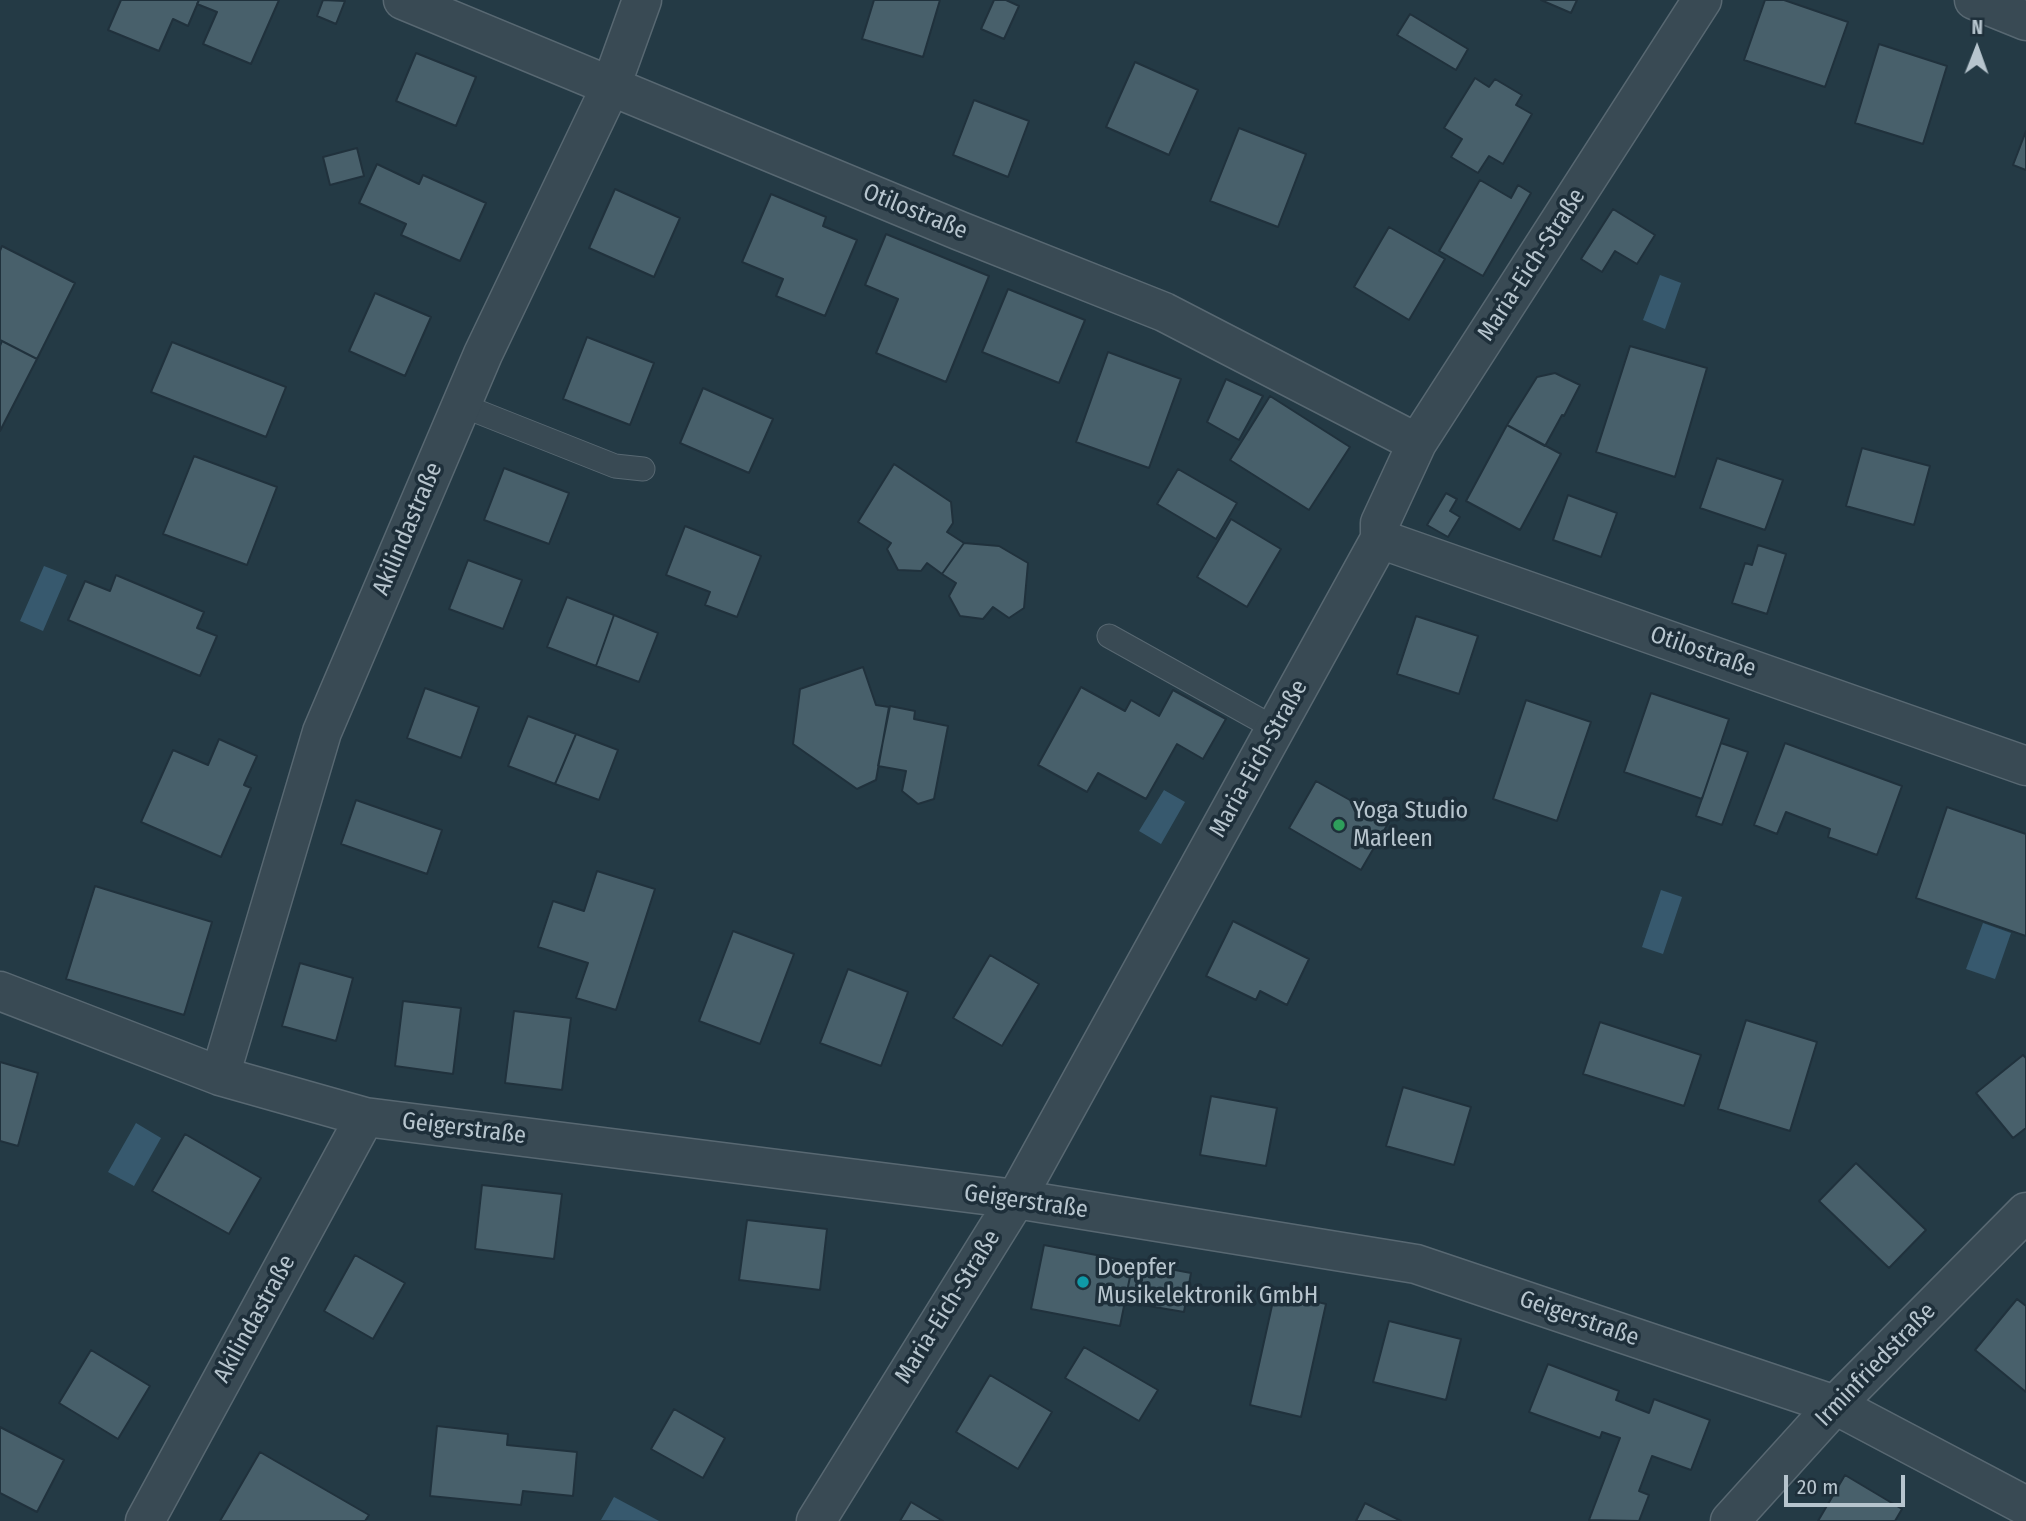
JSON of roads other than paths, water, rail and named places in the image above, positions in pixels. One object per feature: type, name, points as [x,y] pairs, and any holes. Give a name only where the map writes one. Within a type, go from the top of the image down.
[{"type":"street","name":"Otilostraße","points":[[403,0],[960,231],[1164,312],[1417,443]]},
{"type":"street","name":"Akilindastraße","points":[[220,1076],[322,732],[483,354],[611,86],[642,0]]},
{"type":"street","name":"Maria-Eich-Straße","points":[[816,1521],[1016,1199],[1380,539],[1381,523],[1417,443],[1702,0]]},
{"type":"street","points":[[1974,0],[2026,20]]},
{"type":"street","name":"Otilostraße","points":[[1380,539],[2026,766]]},
{"type":"street","name":"Geigerstraße","points":[[0,991],[220,1076],[365,1117],[1016,1199],[1416,1264],[1835,1405],[2026,1506]]},
{"type":"street","name":"Akilindastraße","points":[[145,1521],[365,1117]]},
{"type":"street","name":"Irminfriedstraße","points":[[1730,1521],[1835,1405],[2026,1212]]},
{"type":"lane","points":[[461,405],[614,466],[643,470]]},
{"type":"lane","points":[[1109,636],[1276,729]]},
{"type":"water","points":[[1660,275],[1681,283],[1665,329],[1643,320]]},
{"type":"water","points":[[44,566],[67,575],[43,631],[20,621]]},
{"type":"water","points":[[1164,790],[1185,802],[1161,844],[1139,831]]},
{"type":"water","points":[[1661,890],[1682,897],[1663,954],[1642,947]]},
{"type":"water","points":[[1983,923],[2011,933],[1995,979],[1966,969]]},
{"type":"water","points":[[136,1123],[161,1138],[134,1186],[108,1172]]},
{"type":"water","points":[[614,1497],[659,1521],[601,1520]]},
{"type":"place","name":"Yoga Studio Marleen","points":[[1339,825]]},
{"type":"place","name":"Doepfer Musikelektronik GmbH","points":[[1083,1282]]}]
